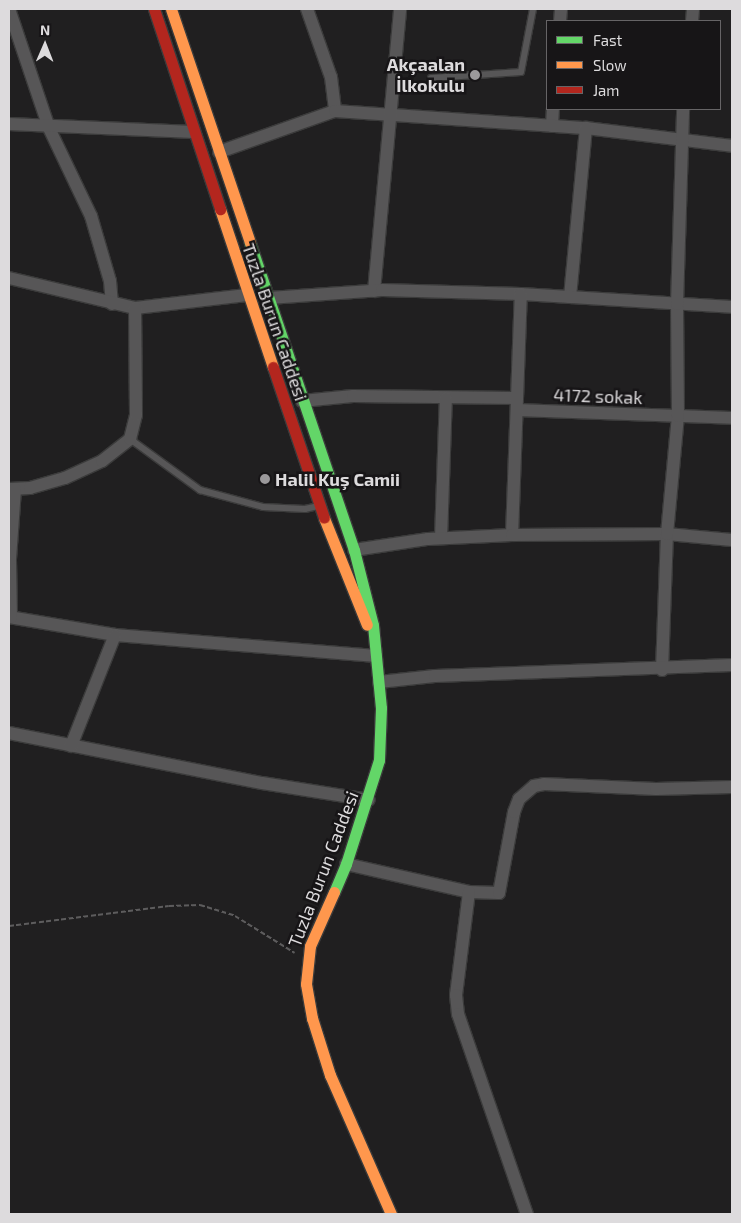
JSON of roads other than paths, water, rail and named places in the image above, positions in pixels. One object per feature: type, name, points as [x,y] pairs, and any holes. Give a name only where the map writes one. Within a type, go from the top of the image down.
[{"type":"main road","name":"Tuzla Burun Caddesi","points":[[154,9],[247,295],[319,506],[353,596],[375,642]]},
{"type":"main road","name":"Tuzla Burun Caddesi","points":[[171,9],[270,298],[302,401],[354,550],[367,595],[375,642],[379,682],[380,749],[369,800],[346,864],[314,935],[307,960],[308,999],[318,1037],[357,1141],[391,1214]]},
{"type":"street","points":[[9,9],[49,128],[91,216],[110,282],[112,304]]},
{"type":"street","points":[[307,9],[331,77],[335,111]]},
{"type":"street","points":[[374,291],[388,114],[400,9]]},
{"type":"street","points":[[552,126],[553,110]]},
{"type":"street","points":[[662,670],[667,534],[678,416],[677,304],[680,140],[683,110]]},
{"type":"street","points":[[219,152],[335,111],[586,128],[732,146]]},
{"type":"street","points":[[9,124],[49,128],[194,132]]},
{"type":"street","points":[[570,297],[586,128]]},
{"type":"street","points":[[9,278],[135,308],[247,295]]},
{"type":"street","points":[[270,298],[374,291],[521,294],[732,307]]},
{"type":"street","points":[[512,535],[521,294]]},
{"type":"street","points":[[135,308],[136,415],[130,440],[121,450],[85,470],[46,485],[12,489],[10,617],[115,635],[376,656]]},
{"type":"street","name":"4172 sokak","points":[[302,401],[353,396],[446,398],[678,416],[732,418]]},
{"type":"street","points":[[440,538],[446,398]]},
{"type":"street","points":[[354,550],[440,538],[512,535],[667,534],[732,540]]},
{"type":"street","points":[[71,746],[115,635]]},
{"type":"street","points":[[379,682],[435,676],[662,670],[732,665]]},
{"type":"street","points":[[9,733],[262,783],[369,800]]},
{"type":"street","points":[[346,864],[468,892],[499,893],[514,812],[519,799],[534,786],[553,784],[656,789],[732,787]]},
{"type":"street","points":[[468,892],[456,995],[458,1014],[527,1214]]},
{"type":"lane","points":[[431,78],[521,72],[533,9]]},
{"type":"lane","points":[[130,440],[200,490],[263,507],[305,509],[319,506]]},
{"type":"place","name":"Akçaalan İlkokulu","points":[[475,75]]},
{"type":"place","name":"Halil Kuş Camii","points":[[265,479]]}]
